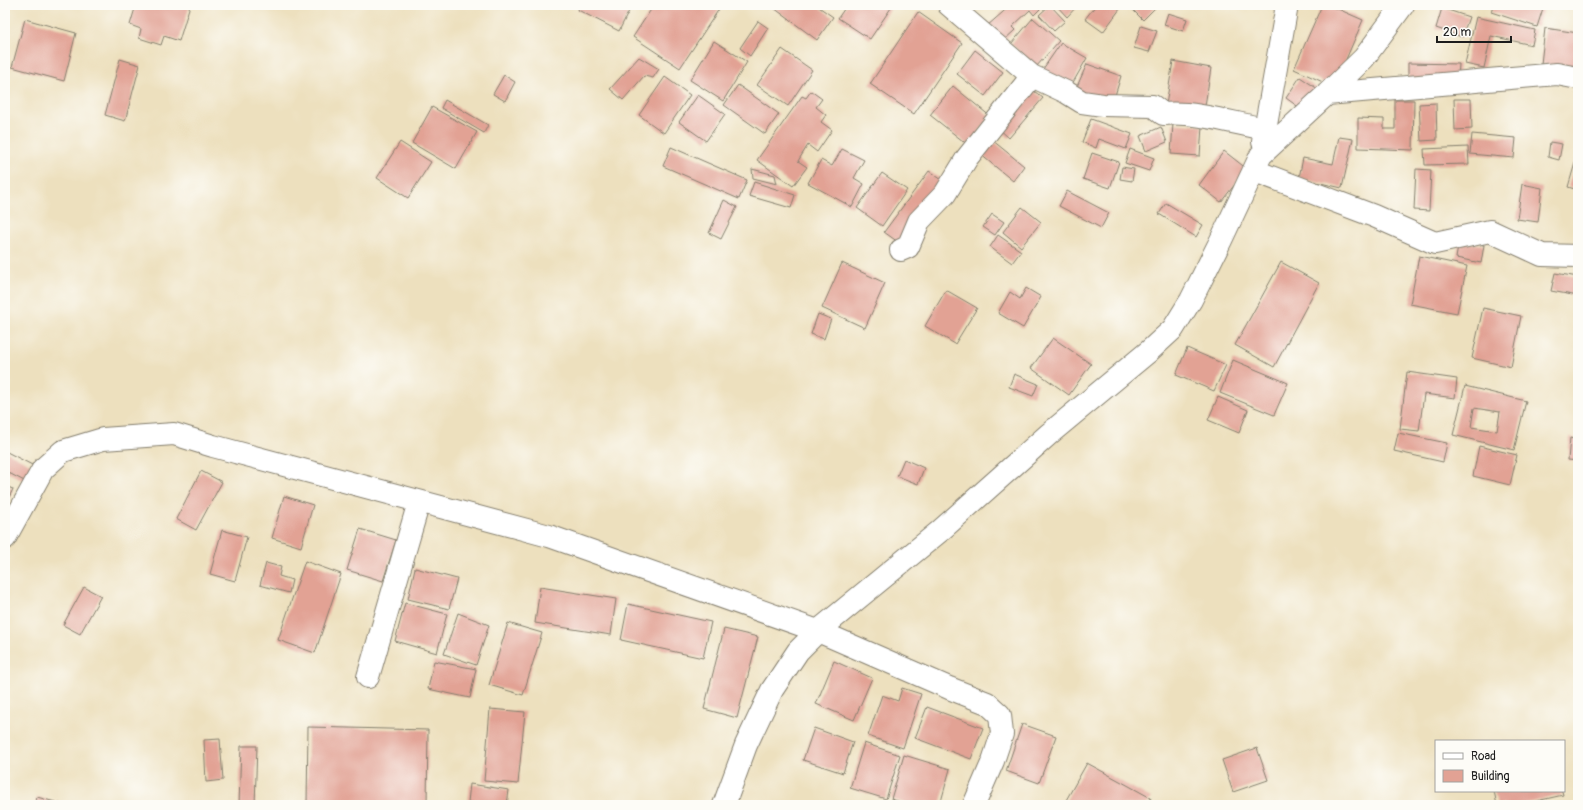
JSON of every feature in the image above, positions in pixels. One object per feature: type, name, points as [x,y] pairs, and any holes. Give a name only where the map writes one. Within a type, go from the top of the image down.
[{"type":"street","points":[[949,5],[1032,76],[1066,92],[1082,102],[1103,105],[1153,106],[1163,114],[1176,113],[1192,115],[1265,129]]},
{"type":"street","points":[[724,805],[746,745],[772,690],[798,650],[818,631],[940,531],[1050,434],[1148,352],[1173,329],[1191,300],[1258,163],[1286,11],[1285,5]]},
{"type":"street","points":[[1258,163],[1364,58],[1403,5]]},
{"type":"street","points":[[1327,94],[1557,74],[1578,78]]},
{"type":"street","points":[[902,250],[908,247],[920,221],[945,194],[967,158],[1032,76]]},
{"type":"street","points":[[1258,163],[1435,243],[1490,231],[1542,255],[1578,256]]},
{"type":"street","points":[[5,538],[43,469],[63,452],[103,439],[174,434],[419,502],[549,536],[818,631],[987,703],[1000,716],[1002,734],[994,761],[974,805]]},
{"type":"street","points":[[368,677],[419,502]]},
{"type":"building","points":[[136,5],[190,5],[179,41],[164,36],[161,45],[139,38],[141,29],[130,25]]},
{"type":"building","points":[[580,5],[632,5],[619,31],[578,10]]},
{"type":"building","points":[[654,5],[721,6],[680,68],[633,37]]},
{"type":"building","points":[[776,5],[816,5],[833,17],[817,40],[774,8]]},
{"type":"building","points":[[847,5],[893,5],[870,39],[838,18]]},
{"type":"building","points":[[1011,5],[1044,5],[1034,15],[1030,10],[1012,27],[1015,30],[1002,42],[987,26]]},
{"type":"building","points":[[1050,5],[1065,21],[1054,31],[1039,15]]},
{"type":"building","points":[[1056,5],[1078,5],[1067,17]]},
{"type":"building","points":[[1096,5],[1115,5],[1120,9],[1103,32],[1085,19]]},
{"type":"building","points":[[1128,5],[1158,5],[1143,20]]},
{"type":"building","points":[[1322,5],[1329,5],[1363,20],[1334,87],[1294,69]]},
{"type":"building","points":[[1493,5],[1522,5],[1528,7],[1528,5],[1544,5],[1537,27],[1491,12]]},
{"type":"building","points":[[1442,8],[1469,17],[1462,37],[1436,28]]},
{"type":"building","points":[[918,12],[962,43],[914,114],[870,84]]},
{"type":"building","points":[[1168,13],[1187,19],[1183,31],[1164,25]]},
{"type":"building","points":[[1476,17],[1535,30],[1532,45],[1491,36],[1484,68],[1465,64]]},
{"type":"building","points":[[1033,18],[1059,41],[1036,67],[1011,44]]},
{"type":"building","points":[[25,19],[76,33],[64,81],[12,67]]},
{"type":"building","points":[[758,21],[768,28],[750,56],[740,48]]},
{"type":"building","points":[[1141,26],[1157,31],[1149,52],[1134,48]]},
{"type":"building","points":[[1545,28],[1578,33],[1578,69],[1541,64]]},
{"type":"building","points":[[714,41],[747,62],[723,101],[690,80]]},
{"type":"building","points":[[1061,43],[1087,58],[1071,86],[1043,69]]},
{"type":"building","points":[[782,49],[812,70],[788,106],[757,85]]},
{"type":"building","points":[[975,50],[1003,72],[985,96],[957,74]]},
{"type":"building","points":[[639,57],[659,69],[653,78],[644,76],[623,100],[610,89]]},
{"type":"building","points":[[120,59],[140,65],[125,121],[105,115]]},
{"type":"building","points":[[1173,61],[1211,68],[1204,112],[1166,105]]},
{"type":"building","points":[[1408,63],[1459,64],[1458,79],[1408,79]]},
{"type":"building","points":[[1087,64],[1121,76],[1113,102],[1075,91]]},
{"type":"building","points":[[504,75],[515,82],[505,101],[493,94]]},
{"type":"building","points":[[665,77],[690,95],[664,133],[639,115]]},
{"type":"building","points":[[1300,77],[1318,89],[1304,111],[1286,98]]},
{"type":"building","points":[[738,85],[779,114],[765,134],[724,105]]},
{"type":"building","points":[[953,86],[991,117],[968,145],[930,115]]},
{"type":"building","points":[[1030,88],[1043,98],[1009,138],[997,127]]},
{"type":"building","points":[[811,91],[822,99],[816,107],[826,115],[821,122],[832,130],[817,152],[808,145],[798,161],[807,167],[793,186],[757,160],[802,96],[806,98]]},
{"type":"building","points":[[698,95],[725,114],[706,141],[679,122]]},
{"type":"building","points":[[1454,99],[1471,99],[1472,129],[1455,130]]},
{"type":"building","points":[[445,100],[488,125],[484,133],[441,108]]},
{"type":"building","points":[[1395,100],[1414,100],[1413,150],[1358,148],[1358,118],[1384,119],[1384,129],[1395,129]]},
{"type":"building","points":[[1436,103],[1437,140],[1421,141],[1419,104]]},
{"type":"building","points":[[432,107],[477,132],[456,169],[412,143]]},
{"type":"building","points":[[1091,119],[1132,134],[1126,149],[1099,139],[1096,148],[1082,142]]},
{"type":"building","points":[[1173,123],[1202,126],[1200,156],[1171,154]]},
{"type":"building","points":[[1161,127],[1167,142],[1146,151],[1140,136]]},
{"type":"building","points":[[1472,134],[1516,138],[1514,158],[1470,154]]},
{"type":"building","points":[[1339,137],[1353,139],[1342,188],[1299,178],[1303,158],[1333,164]]},
{"type":"building","points":[[992,140],[1024,166],[1013,181],[980,154]]},
{"type":"building","points":[[400,142],[431,162],[408,198],[377,178]]},
{"type":"building","points":[[1550,142],[1562,144],[1559,160],[1548,157]]},
{"type":"building","points":[[671,147],[747,180],[739,199],[663,166]]},
{"type":"building","points":[[1468,147],[1469,164],[1425,165],[1424,149]]},
{"type":"building","points":[[842,149],[864,160],[854,178],[864,184],[852,207],[808,183],[821,160],[832,166]]},
{"type":"building","points":[[1130,149],[1154,158],[1149,171],[1125,163]]},
{"type":"building","points":[[1224,151],[1247,169],[1221,202],[1199,185]]},
{"type":"building","points":[[1092,153],[1119,162],[1110,188],[1083,179]]},
{"type":"building","points":[[1575,163],[1578,164],[1578,190],[1568,187]]},
{"type":"building","points":[[1122,167],[1134,169],[1132,181],[1120,179]]},
{"type":"building","points":[[752,169],[775,175],[777,184],[753,178]]},
{"type":"building","points":[[1416,169],[1431,170],[1429,211],[1414,210]]},
{"type":"building","points":[[929,171],[942,180],[898,242],[884,232]]},
{"type":"building","points":[[882,173],[907,190],[882,226],[857,208]]},
{"type":"building","points":[[754,182],[795,195],[791,208],[749,196]]},
{"type":"building","points":[[1522,184],[1542,188],[1538,222],[1517,219]]},
{"type":"building","points":[[1067,191],[1109,213],[1101,228],[1059,206]]},
{"type":"building","points":[[724,200],[737,207],[721,239],[709,233]]},
{"type":"building","points":[[1166,203],[1203,225],[1196,237],[1159,214]]},
{"type":"building","points":[[1022,207],[1041,222],[1021,247],[1003,232]]},
{"type":"building","points":[[992,214],[1004,222],[995,235],[983,227]]},
{"type":"building","points":[[998,235],[1021,251],[1012,263],[990,247]]},
{"type":"building","points":[[1459,241],[1484,245],[1481,263],[1456,258]]},
{"type":"building","points":[[1419,256],[1467,266],[1457,313],[1410,304]]},
{"type":"building","points":[[1281,262],[1319,283],[1274,367],[1235,345]]},
{"type":"building","points":[[842,263],[885,283],[865,328],[822,308]]},
{"type":"building","points":[[1555,273],[1578,277],[1578,296],[1551,291]]},
{"type":"building","points":[[1026,288],[1041,297],[1023,328],[998,313],[1010,292],[1020,299]]},
{"type":"building","points":[[946,290],[977,308],[955,344],[925,326]]},
{"type":"building","points":[[1483,308],[1521,316],[1511,367],[1472,358]]},
{"type":"building","points":[[818,314],[831,319],[824,339],[811,334]]},
{"type":"building","points":[[1053,338],[1091,364],[1069,395],[1031,368]]},
{"type":"building","points":[[1187,348],[1226,365],[1214,391],[1176,375]]},
{"type":"building","points":[[1233,360],[1288,383],[1274,415],[1220,393]]},
{"type":"building","points":[[1407,372],[1457,379],[1455,398],[1424,394],[1419,431],[1400,429]]},
{"type":"building","points":[[1014,374],[1038,384],[1033,396],[1009,387]]},
{"type":"building","points":[[1465,386],[1526,401],[1514,450],[1453,435]],"holes":[[[1474,408],[1500,412],[1497,431],[1471,427]]]},
{"type":"building","points":[[1218,397],[1248,410],[1239,433],[1208,420]]},
{"type":"building","points":[[1398,433],[1447,443],[1443,462],[1394,451]]},
{"type":"building","points":[[1570,438],[1578,440],[1578,461],[1568,460]]},
{"type":"building","points":[[1479,446],[1517,455],[1510,485],[1473,476]]},
{"type":"building","points":[[5,451],[38,468],[30,484],[5,471]]},
{"type":"building","points":[[904,459],[924,468],[918,484],[897,476]]},
{"type":"building","points":[[201,471],[222,482],[196,530],[176,519]]},
{"type":"building","points":[[5,486],[13,489],[5,506]]},
{"type":"building","points":[[284,496],[313,505],[301,547],[272,538]]},
{"type":"building","points":[[360,529],[396,540],[383,581],[347,570]]},
{"type":"building","points":[[222,530],[247,537],[235,581],[210,574]]},
{"type":"building","points":[[305,561],[341,574],[315,653],[278,640]]},
{"type":"building","points":[[266,563],[281,567],[279,576],[292,580],[289,593],[260,585]]},
{"type":"building","points":[[415,568],[457,579],[449,609],[408,599]]},
{"type":"building","points":[[84,587],[101,596],[80,634],[63,625]]},
{"type":"building","points":[[540,587],[616,599],[611,635],[535,623]]},
{"type":"building","points":[[405,603],[447,614],[437,653],[395,641]]},
{"type":"building","points":[[628,604],[711,622],[703,658],[621,640]]},
{"type":"building","points":[[458,613],[489,625],[476,665],[444,654]]},
{"type":"building","points":[[508,623],[542,633],[523,695],[489,685]]},
{"type":"building","points":[[724,629],[758,637],[737,718],[704,709]]},
{"type":"building","points":[[434,661],[476,669],[470,698],[428,689]]},
{"type":"building","points":[[834,661],[872,678],[854,720],[816,704]]},
{"type":"building","points":[[902,688],[921,694],[903,748],[868,736],[882,695],[898,701]]},
{"type":"building","points":[[927,707],[983,728],[971,759],[915,738]]},
{"type":"building","points":[[490,709],[525,712],[518,784],[484,781]]},
{"type":"building","points":[[1022,724],[1056,736],[1039,783],[1006,771]]},
{"type":"building","points":[[308,727],[428,730],[427,805],[307,805]]},
{"type":"building","points":[[814,728],[853,742],[843,773],[803,760]]},
{"type":"building","points":[[220,739],[223,780],[206,782],[204,740]]},
{"type":"building","points":[[864,743],[900,755],[886,799],[850,788]]},
{"type":"building","points":[[241,746],[257,746],[255,805],[239,805]]},
{"type":"building","points":[[1257,748],[1268,780],[1233,792],[1222,760]]},
{"type":"building","points":[[904,755],[950,769],[940,805],[911,805],[891,799]]},
{"type":"building","points":[[1087,763],[1151,798],[1147,805],[1070,805],[1065,802]]},
{"type":"building","points":[[470,784],[509,790],[507,805],[491,805],[468,802]]},
{"type":"building","points":[[1494,792],[1562,792],[1563,795],[1519,805],[1497,805]]},
{"type":"building","points":[[37,797],[66,805],[35,805]]}]
